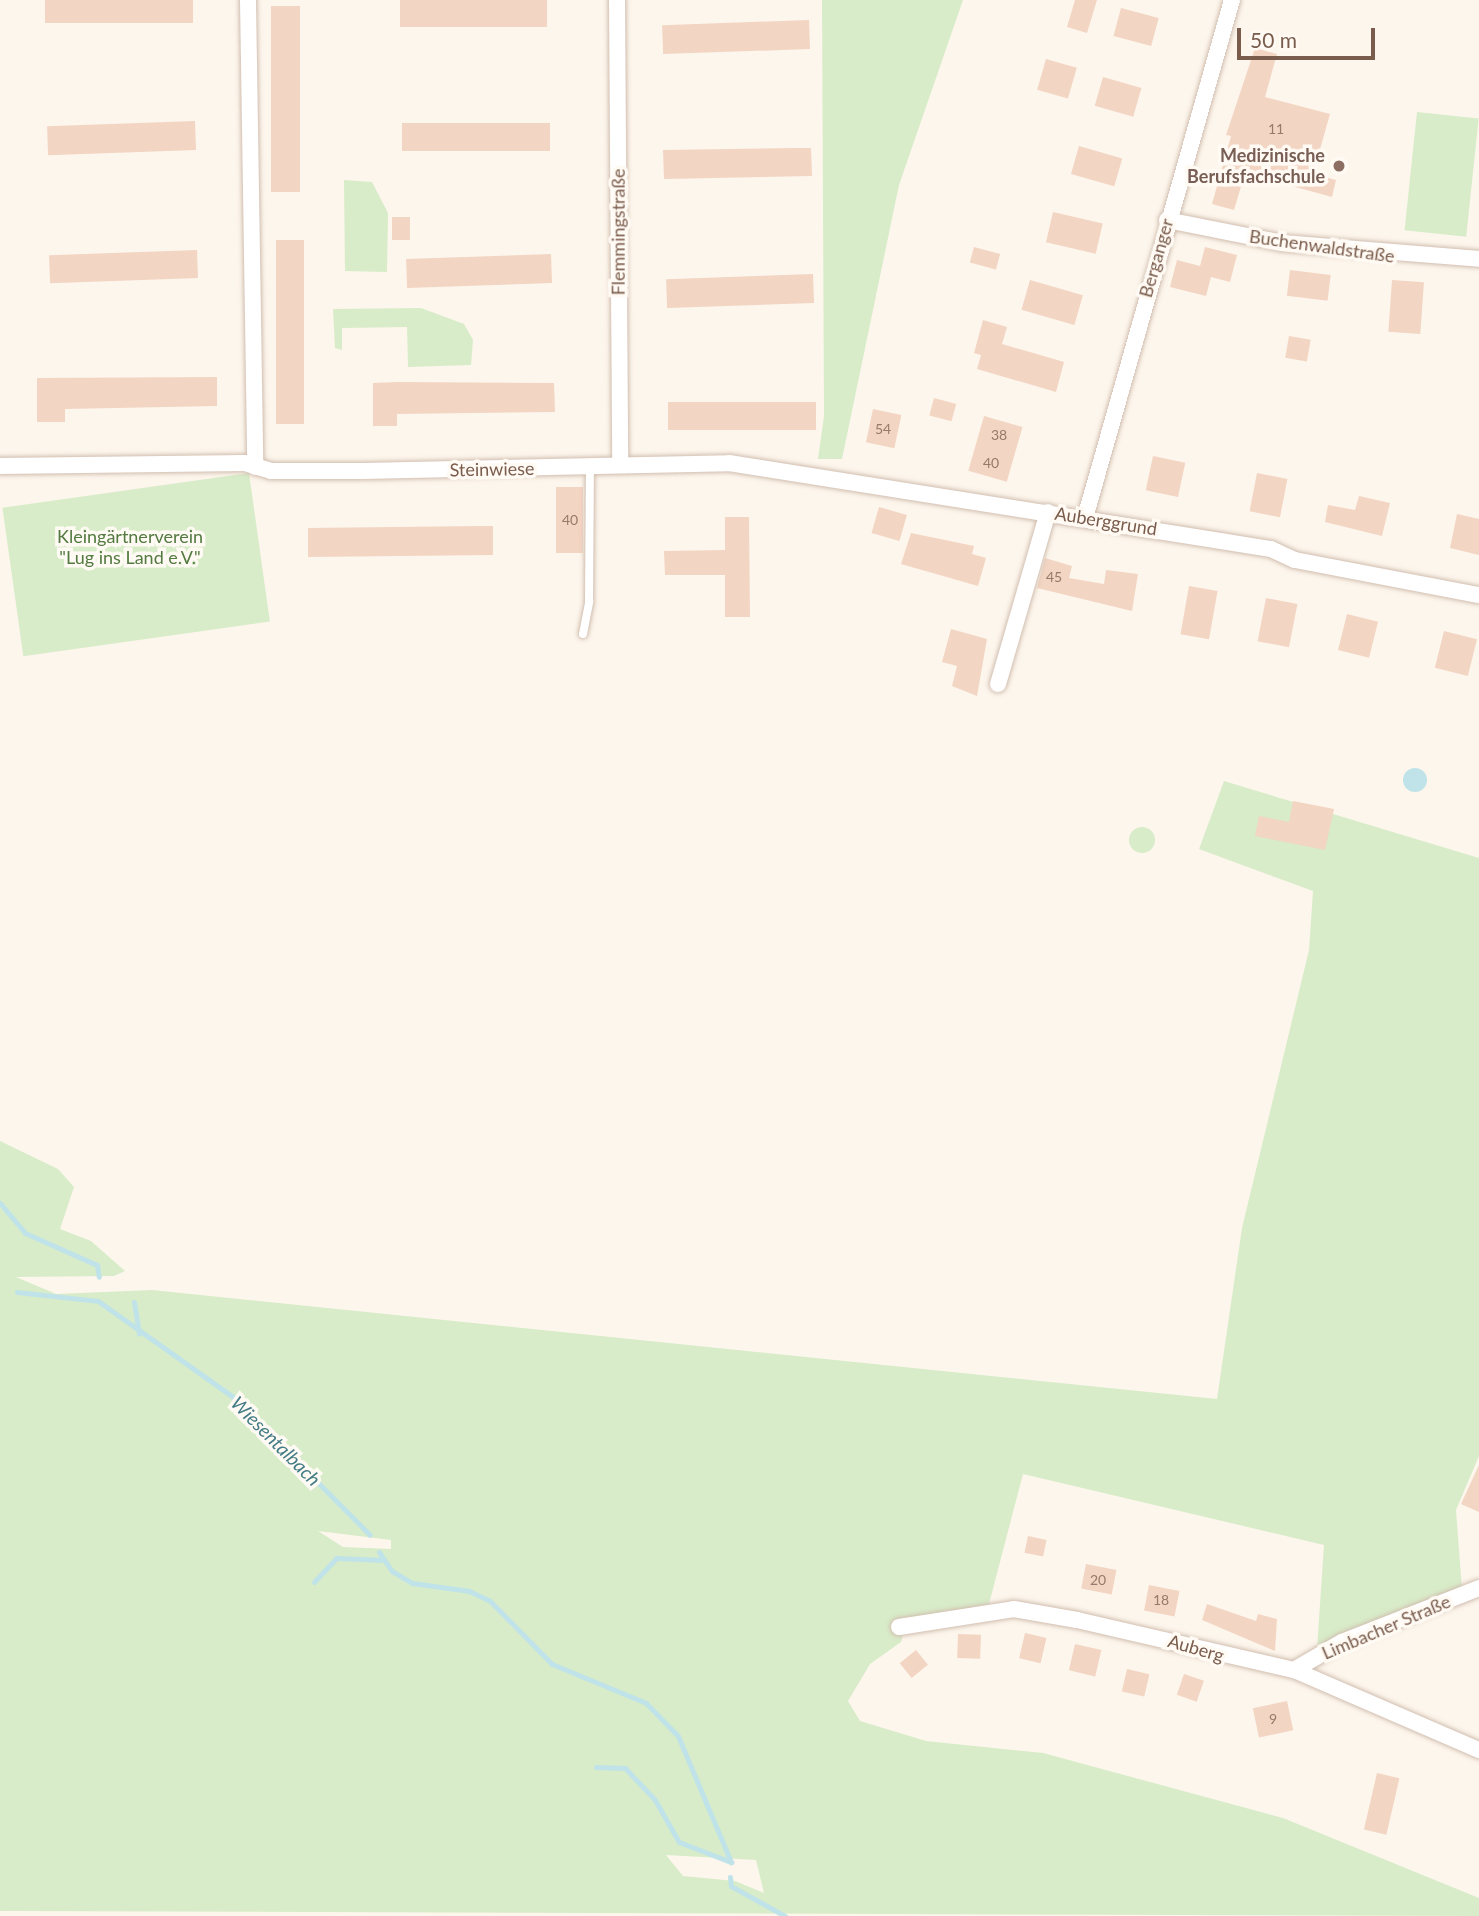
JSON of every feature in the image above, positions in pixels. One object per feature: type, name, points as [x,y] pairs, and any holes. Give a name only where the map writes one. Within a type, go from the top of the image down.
[{"type":"street","points":[[248,0],[255,467]]},
{"type":"street","name":"Flemmingstraße","points":[[617,0],[620,465]]},
{"type":"street","name":"Berganger","points":[[1085,517],[1167,220],[1232,0]]},
{"type":"street","name":"Buchenwaldstraße","points":[[1167,220],[1282,243],[1479,259]]},
{"type":"street","name":"Steinwiese","points":[[0,466],[590,466],[729,463]]},
{"type":"street","name":"Auberggrund","points":[[729,463],[1085,517],[1479,595]]},
{"type":"street","points":[[998,684],[1048,512]]},
{"type":"street","name":"Limbacher Straße","points":[[1294,1670],[1342,1642],[1479,1588]]},
{"type":"street","name":"Auberg","points":[[899,1627],[1014,1609],[1294,1670],[1479,1750]]},
{"type":"lane","points":[[583,634],[589,602],[590,466]]},
{"type":"green space","points":[[822,0],[963,0],[899,185],[842,459],[818,459],[824,416]]},
{"type":"green space","points":[[1417,112],[1479,118],[1466,237],[1405,230]]},
{"type":"green space","points":[[344,180],[372,182],[388,213],[387,272],[345,271]]},
{"type":"green space","points":[[421,308],[464,324],[473,340],[471,365],[408,367],[407,327],[342,328],[342,350],[335,348],[333,309]]},
{"type":"green space","name":"Kleingärtnerverein \"Lug ins Land e.V.\"","points":[[249,473],[270,622],[23,656],[2,508]]},
{"type":"green space","points":[[1224,781],[1479,858],[1479,1456],[1456,1510],[1462,1589],[1317,1649],[1324,1545],[1023,1474],[989,1604],[907,1620],[901,1642],[870,1664],[848,1701],[860,1721],[926,1741],[1043,1753],[1283,1818],[1479,1898],[1479,1916],[0,1911],[0,1141],[58,1169],[74,1187],[60,1229],[91,1241],[125,1271],[114,1276],[16,1277],[56,1294],[152,1290],[1217,1399],[1242,1228],[1309,950],[1313,891],[1199,849]],"holes":[[[318,1531],[391,1540],[391,1549],[343,1547]],[[666,1855],[756,1860],[764,1893],[735,1881],[683,1876]]]},
{"type":"green space","points":[[1142,827],[1151,831],[1155,840],[1151,849],[1142,853],[1133,849],[1129,840],[1133,831]]},
{"type":"water","points":[[1415,768],[1424,771],[1427,780],[1424,789],[1415,792],[1406,789],[1403,780],[1406,771]]},
{"type":"building","points":[[45,0],[193,0],[193,23],[45,23]]},
{"type":"building","points":[[400,0],[547,0],[547,27],[400,27]]},
{"type":"building","points":[[1075,0],[1097,0],[1087,33],[1067,27]]},
{"type":"building","points":[[271,6],[300,6],[300,192],[271,192]]},
{"type":"building","points":[[1121,8],[1159,18],[1151,46],[1113,36]]},
{"type":"building","points":[[809,20],[810,49],[663,54],[662,25]]},
{"type":"building","points":[[1255,48],[1277,54],[1265,97],[1330,114],[1313,174],[1336,180],[1332,197],[1245,173],[1234,210],[1212,204],[1231,136],[1226,135]]},
{"type":"building","points":[[1046,59],[1077,68],[1068,99],[1037,90]]},
{"type":"building","points":[[1103,77],[1141,88],[1133,117],[1095,106]]},
{"type":"building","points":[[195,121],[196,150],[48,155],[47,126]]},
{"type":"building","points":[[402,123],[550,123],[550,151],[402,151]]},
{"type":"building","points":[[1079,146],[1122,158],[1114,186],[1071,174]]},
{"type":"building","points":[[811,148],[812,176],[664,179],[663,150]]},
{"type":"building","points":[[1053,212],[1103,223],[1096,254],[1046,242]]},
{"type":"building","points":[[392,217],[410,217],[410,240],[392,240]]},
{"type":"building","points":[[276,240],[304,240],[304,424],[276,424]]},
{"type":"building","points":[[974,247],[1000,254],[996,269],[970,262]]},
{"type":"building","points":[[1205,247],[1237,255],[1230,282],[1211,277],[1206,296],[1170,287],[1177,260],[1200,266]]},
{"type":"building","points":[[197,250],[198,278],[50,283],[49,255]]},
{"type":"building","points":[[551,254],[552,283],[407,288],[406,259]]},
{"type":"building","points":[[1290,270],[1331,275],[1328,301],[1287,296]]},
{"type":"building","points":[[813,274],[814,303],[667,308],[666,279]]},
{"type":"building","points":[[1030,280],[1083,295],[1074,325],[1021,310]]},
{"type":"building","points":[[1392,280],[1424,282],[1420,334],[1388,332]]},
{"type":"building","points":[[983,320],[1007,327],[1002,344],[1064,362],[1056,392],[977,369],[981,355],[974,353]]},
{"type":"building","points":[[1289,336],[1311,340],[1307,361],[1285,358]]},
{"type":"building","points":[[217,377],[217,406],[65,409],[65,422],[37,422],[37,378]]},
{"type":"building","points":[[373,383],[554,383],[555,412],[397,414],[397,426],[373,426]]},
{"type":"building","points":[[934,398],[956,404],[952,421],[929,415]]},
{"type":"building","points":[[668,402],[816,402],[816,430],[668,430]]},
{"type":"building","points":[[873,409],[901,415],[894,448],[866,442]]},
{"type":"building","points":[[984,416],[1022,427],[1007,482],[968,471]]},
{"type":"building","points":[[1153,456],[1185,463],[1178,497],[1146,490]]},
{"type":"building","points":[[1257,473],[1287,479],[1280,517],[1250,511]]},
{"type":"building","points":[[556,487],[583,487],[583,553],[556,553]]},
{"type":"building","points":[[1359,496],[1390,503],[1382,536],[1325,522],[1328,505],[1355,510]]},
{"type":"building","points":[[879,507],[907,515],[899,541],[872,533]]},
{"type":"building","points":[[1457,514],[1479,519],[1479,555],[1450,548]]},
{"type":"building","points":[[725,517],[749,517],[750,617],[725,617],[725,575],[665,575],[664,551],[725,550]]},
{"type":"building","points":[[493,526],[493,555],[308,557],[308,528]]},
{"type":"building","points":[[911,533],[974,546],[972,554],[986,558],[978,586],[901,564]]},
{"type":"building","points":[[1045,558],[1072,566],[1069,578],[1104,584],[1106,570],[1138,574],[1132,611],[1037,588]]},
{"type":"building","points":[[1189,586],[1218,591],[1209,639],[1180,634]]},
{"type":"building","points":[[1266,598],[1297,604],[1289,647],[1258,641]]},
{"type":"building","points":[[1347,614],[1378,622],[1369,658],[1338,650]]},
{"type":"building","points":[[951,629],[987,639],[977,696],[952,686],[957,666],[942,662]]},
{"type":"building","points":[[1444,631],[1477,639],[1468,676],[1435,668]]},
{"type":"building","points":[[1293,801],[1334,809],[1325,850],[1255,836],[1259,816],[1289,822]]},
{"type":"building","points":[[1479,1465],[1479,1512],[1461,1504]]},
{"type":"building","points":[[1028,1536],[1047,1540],[1043,1557],[1024,1553]]},
{"type":"building","points":[[1086,1564],[1116,1570],[1112,1594],[1081,1589]]},
{"type":"building","points":[[1149,1585],[1179,1591],[1174,1616],[1144,1611]]},
{"type":"building","points":[[1207,1604],[1256,1621],[1258,1614],[1277,1619],[1275,1651],[1202,1620]]},
{"type":"building","points":[[1025,1633],[1046,1638],[1041,1663],[1019,1658]]},
{"type":"building","points":[[958,1634],[981,1635],[980,1659],[957,1658]]},
{"type":"building","points":[[1075,1644],[1101,1650],[1095,1676],[1069,1670]]},
{"type":"building","points":[[916,1650],[928,1665],[912,1678],[900,1663]]},
{"type":"building","points":[[1127,1669],[1149,1674],[1144,1697],[1122,1691]]},
{"type":"building","points":[[1184,1674],[1204,1681],[1197,1702],[1177,1695]]},
{"type":"building","points":[[1287,1701],[1293,1730],[1259,1738],[1253,1708]]},
{"type":"building","points":[[1377,1773],[1399,1778],[1386,1835],[1364,1830]]},
{"type":"waterway","name":"Wiesentalbach","points":[[0,1203],[25,1233],[97,1265],[99,1277]]},
{"type":"waterway","name":"Wiesentalbach","points":[[17,1292],[98,1301],[233,1397],[370,1535]]},
{"type":"waterway","points":[[134,1302],[139,1334]]},
{"type":"waterway","name":"Wiesentalbach","points":[[379,1552],[392,1571],[412,1583],[469,1591],[490,1601],[552,1664],[646,1703],[678,1736],[731,1862]]},
{"type":"waterway","points":[[314,1582],[336,1558],[384,1560]]},
{"type":"waterway","points":[[596,1767],[625,1768],[655,1800],[679,1842],[731,1862]]},
{"type":"waterway","name":"Wiesentalbach","points":[[730,1877],[731,1886],[785,1916]]},
{"type":"place","name":"Medizinische Berufsfachschule","points":[[1339,166]]}]
